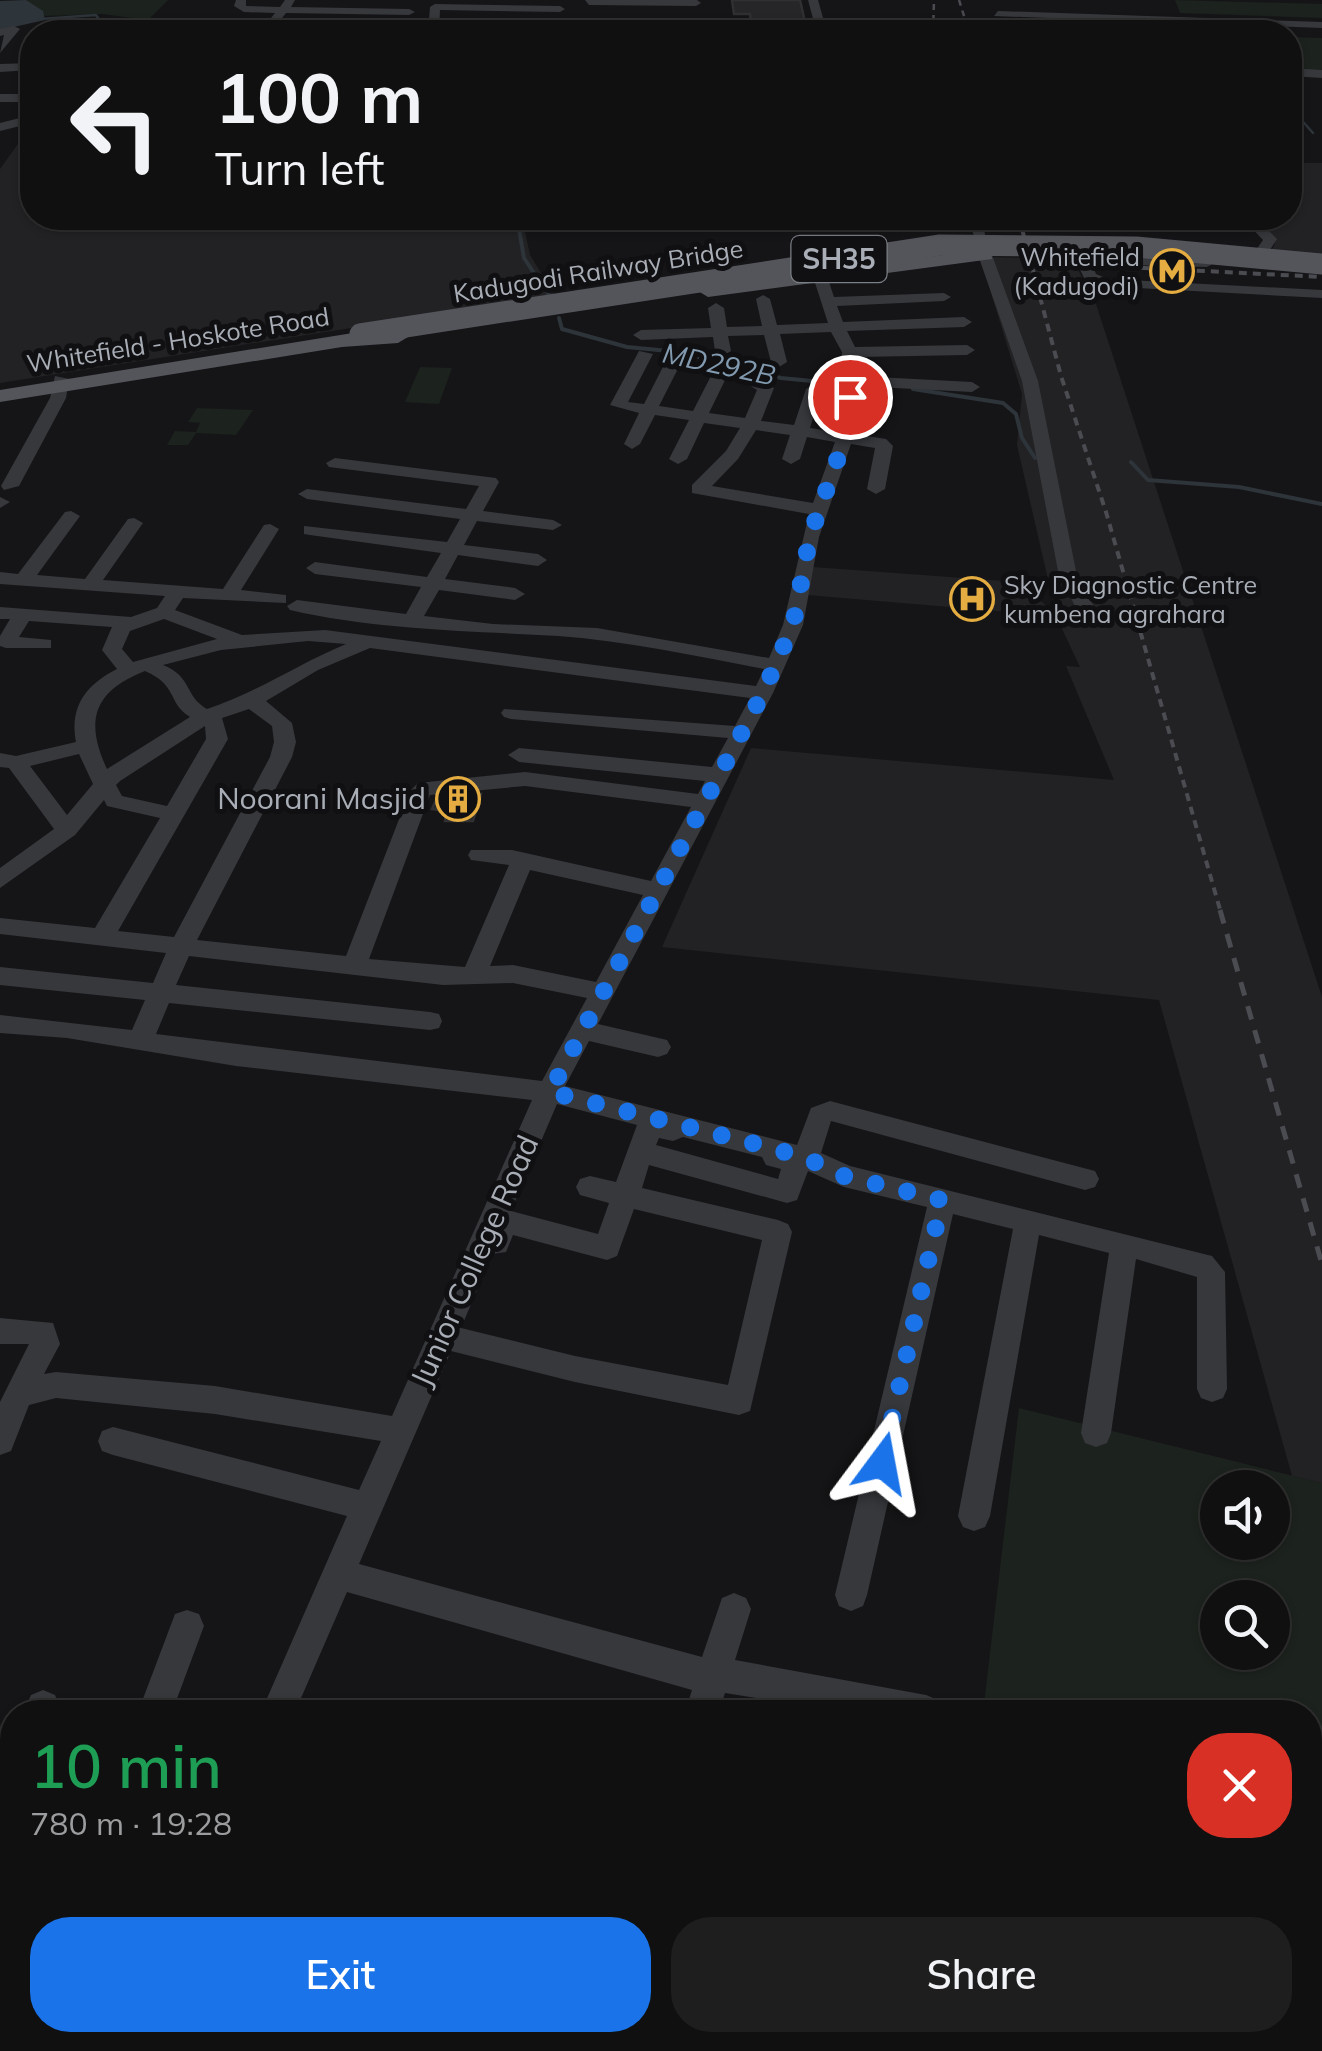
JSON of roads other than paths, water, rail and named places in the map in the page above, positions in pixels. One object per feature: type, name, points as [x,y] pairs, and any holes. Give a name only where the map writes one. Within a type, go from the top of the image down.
[{"type":"main road","name":"SH35","points":[[352,337],[929,249],[1139,250],[1322,266]]},
{"type":"main road","points":[[352,337],[363,328],[817,267],[983,249]]},
{"type":"main road","name":"Whitefield - Hoskote Road","points":[[0,396],[352,337]]},
{"type":"main road","name":"SH35","points":[[0,388],[62,383]]},
{"type":"street","points":[[241,0],[239,6],[244,9],[286,5],[308,16],[411,6]]},
{"type":"street","points":[[994,0],[1000,20]]},
{"type":"street","points":[[433,20],[434,7],[562,4]]},
{"type":"street","points":[[589,4],[696,5]]},
{"type":"street","points":[[1110,4],[1144,5]]},
{"type":"street","points":[[340,5],[411,6]]},
{"type":"street","points":[[512,20],[523,11]]},
{"type":"street","points":[[998,14],[1175,20]]},
{"type":"street","points":[[350,20],[407,20]]},
{"type":"street","points":[[0,33],[14,29],[0,52]]},
{"type":"street","points":[[977,230],[1030,381],[1067,572],[1090,619]]},
{"type":"street","points":[[1252,255],[1270,239],[1259,230]]},
{"type":"street","points":[[1071,244],[1157,246],[1322,266],[1076,259],[1071,244]]},
{"type":"street","points":[[1083,259],[1090,277],[1106,283],[1322,294]]},
{"type":"street","name":"Junior College Road","points":[[283,1700],[400,1430],[450,1338],[550,1092],[763,693],[793,625],[810,536],[845,438],[850,381],[850,352],[837,328],[817,267]]},
{"type":"street","points":[[829,302],[944,296]]},
{"type":"street","points":[[763,299],[780,362]]},
{"type":"street","points":[[716,308],[723,351]]},
{"type":"street","points":[[660,315],[664,334]]},
{"type":"street","points":[[641,335],[964,322]]},
{"type":"street","points":[[850,352],[963,350],[969,387],[850,381]]},
{"type":"street","points":[[645,354],[618,405],[872,440],[884,446],[876,489]]},
{"type":"street","points":[[632,444],[677,355]]},
{"type":"street","points":[[678,458],[721,372]]},
{"type":"street","points":[[4,497],[62,383]]},
{"type":"street","points":[[754,383],[766,388],[752,425],[733,458],[698,490],[820,510]]},
{"type":"street","points":[[791,459],[814,389]]},
{"type":"street","points":[[335,463],[490,482],[412,620]]},
{"type":"street","points":[[307,494],[553,525]]},
{"type":"street","points":[[24,579],[71,516]]},
{"type":"street","points":[[92,583],[134,523]]},
{"type":"street","points":[[228,594],[270,529]]},
{"type":"street","points":[[310,530],[538,560]]},
{"type":"street","points":[[316,568],[515,594]]},
{"type":"street","points":[[0,578],[228,594],[493,630],[556,632],[775,666]]},
{"type":"street","points":[[164,612],[179,590]]},
{"type":"street","points":[[0,613],[128,622],[164,612],[238,641]]},
{"type":"street","points":[[23,614],[6,642],[44,644]]},
{"type":"street","points":[[101,939],[216,739],[205,721],[184,702],[173,676],[138,667],[112,650],[128,622]]},
{"type":"street","points":[[173,814],[114,800],[104,786],[84,746],[86,716],[94,693],[138,667],[238,641],[322,635],[763,693]]},
{"type":"street","points":[[0,880],[67,830],[104,786],[148,750],[252,701],[311,666],[368,642]]},
{"type":"street","points":[[140,1040],[181,947],[282,757],[282,724],[252,701]]},
{"type":"street","points":[[511,714],[740,734]]},
{"type":"street","points":[[67,830],[8,761],[84,746]]},
{"type":"street","points":[[519,755],[718,776]]},
{"type":"street","points":[[354,966],[421,791],[426,788],[525,779],[704,802]]},
{"type":"street","points":[[479,855],[657,890]]},
{"type":"street","points":[[474,975],[522,862]]},
{"type":"street","points":[[0,926],[443,976],[513,974],[603,992]]},
{"type":"street","points":[[0,976],[430,1022]]},
{"type":"street","points":[[0,1024],[68,1029],[236,1056],[550,1092],[806,1158],[844,1176],[1124,1243],[1209,1268],[1212,1389]]},
{"type":"street","points":[[583,1030],[658,1047]]},
{"type":"street","points":[[806,1158],[820,1115],[830,1111],[1085,1179]]},
{"type":"street","points":[[470,1291],[504,1221],[607,1248],[650,1124],[797,1162],[788,1192],[641,1152]]},
{"type":"street","points":[[450,1338],[739,1401],[778,1232],[590,1186]]},
{"type":"street","points":[[852,1594],[942,1200]]},
{"type":"street","points":[[974,1516],[1028,1222]]},
{"type":"street","points":[[1096,1433],[1124,1243]]},
{"type":"street","points":[[0,1331],[44,1332],[45,1344],[18,1394],[0,1441]]},
{"type":"street","points":[[18,1394],[56,1386],[195,1398],[400,1430]]},
{"type":"street","points":[[114,1442],[368,1507]]},
{"type":"street","points":[[338,1574],[712,1678],[776,1682],[866,1700]]},
{"type":"street","points":[[706,1700],[734,1609]]},
{"type":"street","points":[[159,1700],[187,1626]]},
{"type":"waterway","name":"MD292B","points":[[40,19],[96,15],[99,20]]},
{"type":"waterway","points":[[1302,121],[1313,133]]},
{"type":"waterway","name":"MD292B","points":[[519,230],[524,258],[550,297]]},
{"type":"waterway","name":"MD292B","points":[[559,318],[562,329],[627,347],[679,352],[781,378],[843,384]]},
{"type":"waterway","name":"MD292B","points":[[913,389],[1003,403],[1016,414],[1022,438],[1035,458]]},
{"type":"waterway","name":"MD292B","points":[[1131,462],[1148,480],[1239,487],[1322,504]]},
{"type":"railway","points":[[933,20],[934,0]]},
{"type":"railway","points":[[959,0],[965,20]]},
{"type":"railway","points":[[1022,230],[1061,376],[1106,512],[1221,913]]},
{"type":"railway","points":[[1085,265],[1322,277]]},
{"type":"railway","points":[[1220,910],[1322,1264]]},
{"type":"place","name":"Whitefield (Kadugodi)","points":[[1172,271]]},
{"type":"place","name":"Sky Diagnostic Centre kumbena agrahara","points":[[972,599]]},
{"type":"place","name":"Noorani Masjid","points":[[458,799]]}]
